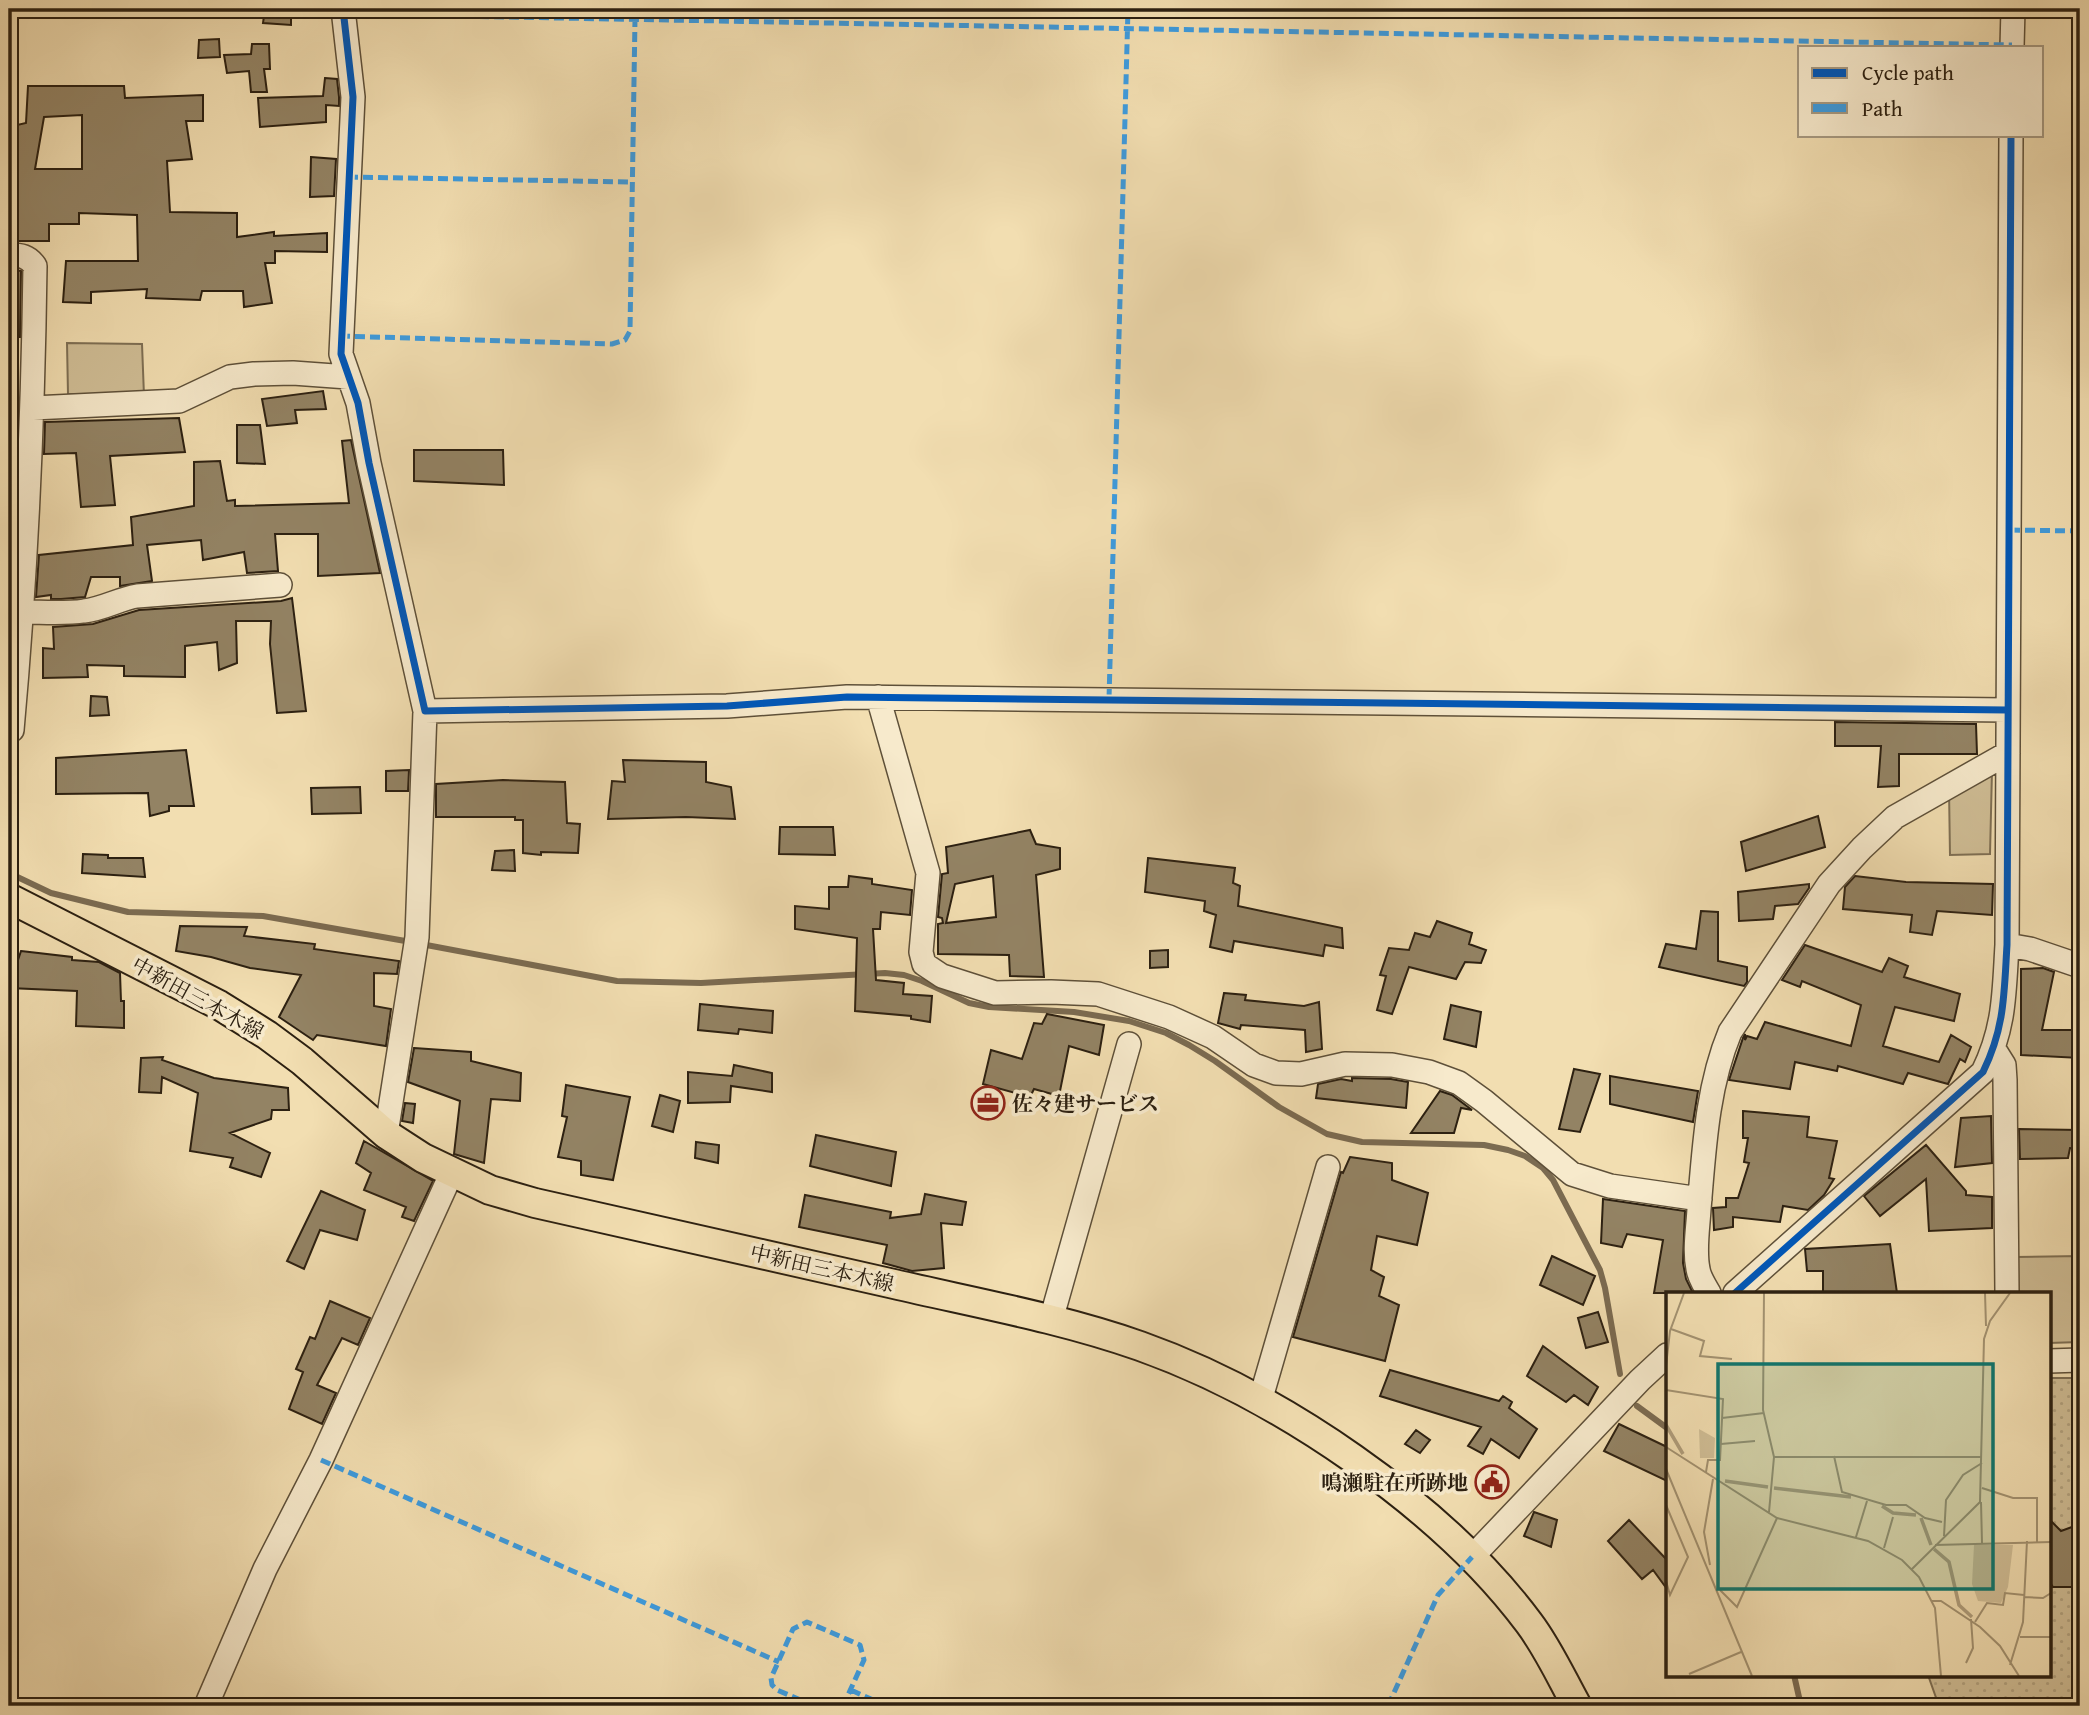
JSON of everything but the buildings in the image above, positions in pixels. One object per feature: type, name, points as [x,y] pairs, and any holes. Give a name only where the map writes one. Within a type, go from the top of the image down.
[{"type":"main road","name":"中新田三本木線","points":[[9,898],[219,1005],[302,1061],[386,1134],[423,1158],[490,1190],[534,1203],[1051,1320],[1138,1346],[1190,1366],[1260,1401],[1327,1440],[1399,1493],[1472,1557],[1530,1624],[1577,1706]]},
{"type":"street","points":[[343,9],[353,97],[341,354],[359,404],[369,463],[425,711],[417,943],[386,1134]]},
{"type":"street","points":[[2012,46],[2013,9]]},
{"type":"street","points":[[1736,1292],[1983,1072],[1994,1049],[2002,1018],[2007,945],[2011,136]]},
{"type":"street","points":[[9,255],[21,255],[30,259],[35,266],[33,408],[22,612],[12,730],[9,730]]},
{"type":"street","points":[[33,408],[179,401],[230,377],[254,374],[293,373],[348,377]]},
{"type":"street","points":[[22,612],[82,612],[137,596],[280,585]]},
{"type":"street","points":[[425,711],[727,706],[847,696],[2007,709]]},
{"type":"street","points":[[878,696],[928,873],[921,952],[924,964],[942,976],[995,993],[1098,994],[1170,1017],[1213,1037],[1254,1065],[1276,1073],[1301,1074],[1345,1064],[1392,1065],[1429,1072],[1458,1083],[1484,1101],[1572,1174],[1610,1186],[1700,1199]]},
{"type":"street","points":[[1709,1292],[1698,1270],[1696,1250],[1700,1199],[1711,1091],[1720,1056],[1730,1032],[1829,884],[1862,848],[1895,817],[2008,753]]},
{"type":"street","points":[[2007,945],[2030,949],[2080,966]]},
{"type":"street","points":[[1051,1320],[1129,1044]]},
{"type":"street","points":[[1994,1049],[2004,1065],[2005,1080],[2007,1292]]},
{"type":"street","points":[[1260,1401],[1328,1167]]},
{"type":"street","points":[[206,1706],[265,1569],[321,1460],[452,1172]]},
{"type":"street","points":[[1472,1557],[1666,1356]]},
{"type":"street","points":[[2050,1362],[2080,1360]]},
{"type":"street","points":[[1640,1380],[1666,1380]]},
{"type":"shaded area","points":[[67,343],[142,344],[144,396],[68,394]]},
{"type":"shaded area","points":[[1992,771],[1990,854],[1950,855],[1949,789]]},
{"type":"shaded area","points":[[2080,1256],[2080,1342],[2050,1343],[2050,1292],[2016,1292],[2016,1257]]},
{"type":"shaded area","points":[[2050,1378],[2080,1378],[2080,1706],[1939,1706],[1928,1676],[2050,1676]]},
{"type":"waterway","points":[[9,873],[51,893],[128,912],[263,916],[411,942]]},
{"type":"waterway","points":[[421,944],[617,981],[701,983],[885,973],[904,975],[969,1003],[989,1007],[1074,1012],[1129,1021],[1166,1033],[1215,1061],[1279,1107],[1327,1134],[1362,1142],[1484,1145],[1525,1156],[1543,1168],[1553,1180],[1600,1270],[1620,1374]]},
{"type":"waterway","points":[[1637,1406],[1666,1427]]},
{"type":"waterway","points":[[1794,1676],[1801,1706]]},
{"type":"marked path","points":[[1109,699],[1128,9]]},
{"type":"marked path","points":[[344,14],[2012,45]]},
{"type":"marked path","points":[[340,336],[612,344],[625,340],[630,331],[635,19]]},
{"type":"marked path","points":[[348,177],[632,182]]},
{"type":"marked path","points":[[2010,530],[2080,531]]},
{"type":"marked path","points":[[321,1460],[779,1662]]},
{"type":"marked path","points":[[1388,1706],[1438,1595],[1472,1557]]},
{"type":"marked path","points":[[815,1706],[777,1690],[772,1685],[771,1678],[793,1629],[807,1622],[860,1645],[864,1660],[843,1706]]},
{"type":"marked path","points":[[851,1690],[886,1706]]},
{"type":"cycle path","points":[[343,9],[353,97],[341,354],[358,403],[425,711],[727,706],[847,697],[2007,710]]},
{"type":"cycle path","points":[[1736,1292],[1983,1072],[1996,1040],[2004,994],[2007,945],[2011,136]]},
{"type":"place","name":"佐々建サービス","points":[[988,1103]]},
{"type":"place","name":"鳴瀬駐在所跡地","points":[[1492,1482]]}]
